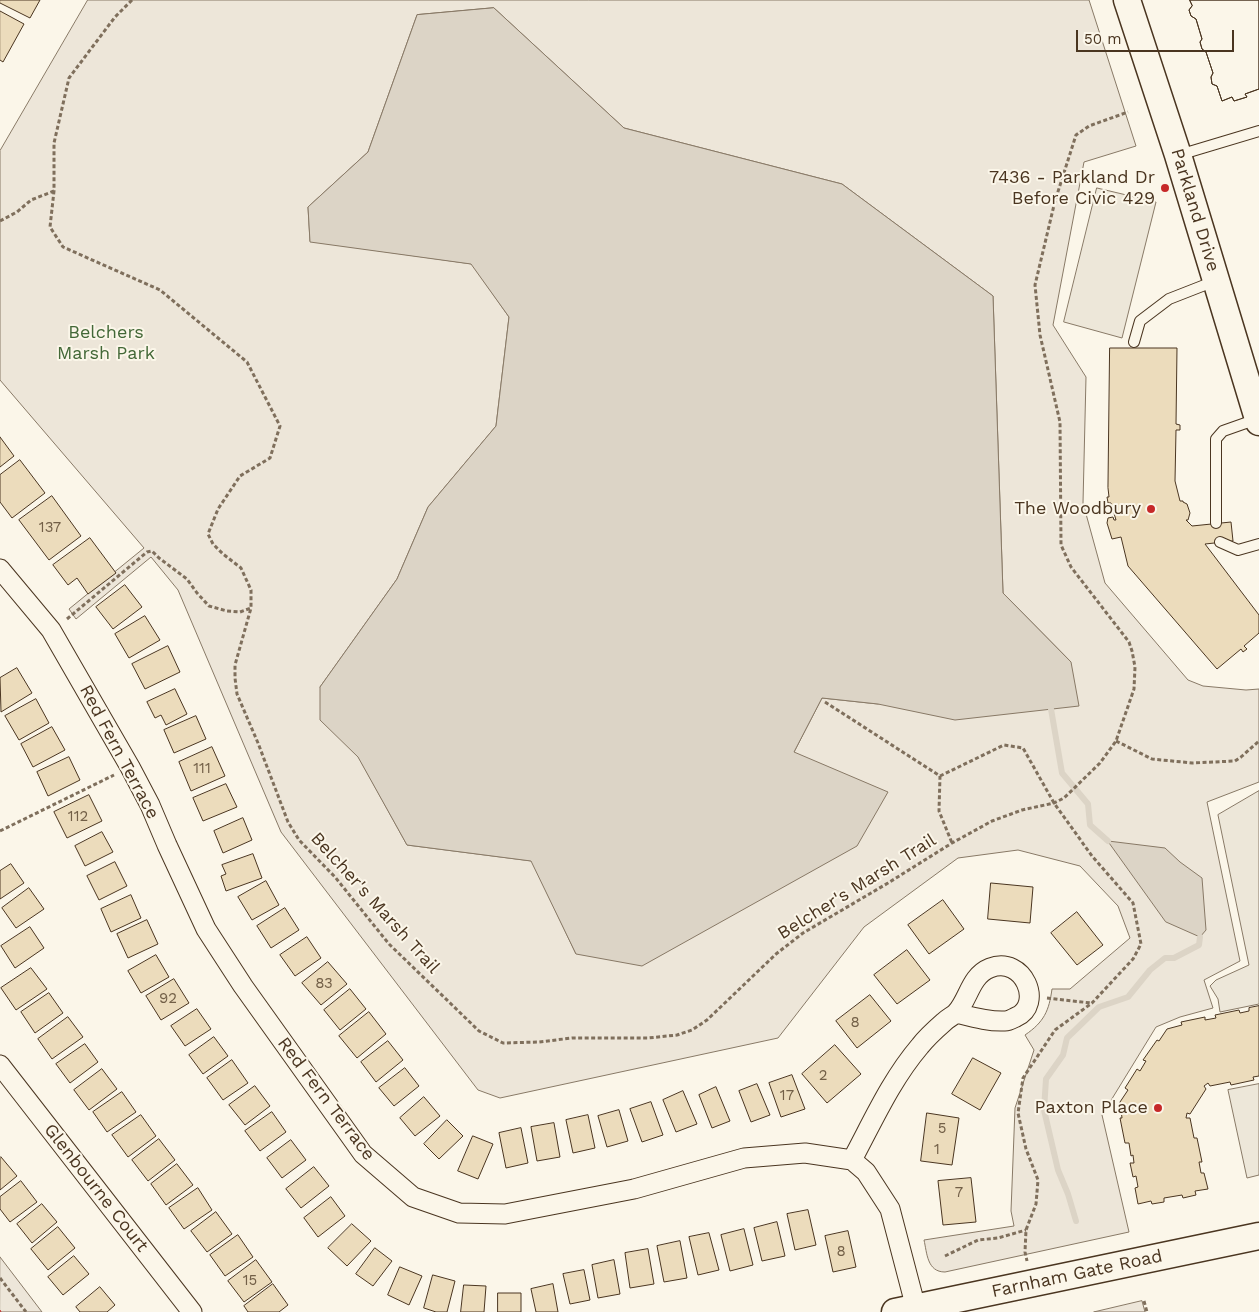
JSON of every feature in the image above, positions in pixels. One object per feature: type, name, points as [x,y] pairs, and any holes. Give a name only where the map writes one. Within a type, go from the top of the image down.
[{"type":"street","name":"Parkland Drive","points":[[1127,0],[1178,155],[1259,420]]},
{"type":"street","name":"Red Fern Terrace","points":[[0,569],[52,630],[150,805],[206,929],[243,986],[363,1154],[413,1197],[459,1213],[505,1214],[634,1189],[744,1158],[805,1154],[852,1160]]},
{"type":"street","points":[[910,1310],[890,1209],[866,1172],[852,1160],[892,1083],[920,1045],[945,1020],[956,1013],[972,984],[980,975],[990,968],[1002,966],[1015,969],[1028,986],[1029,996],[1026,1007],[1019,1016],[1007,1021],[989,1020],[956,1013]]},
{"type":"street","name":"Glenbourne Court","points":[[0,1064],[192,1312]]},
{"type":"street","name":"Farnham Gate Road","points":[[910,1310],[1259,1236]]},
{"type":"lane","points":[[1178,155],[1259,131]]},
{"type":"lane","points":[[1134,342],[1140,321],[1161,304],[1169,299],[1216,281]]},
{"type":"lane","points":[[1216,523],[1216,439],[1223,431],[1259,420]]},
{"type":"lane","points":[[1220,542],[1238,550],[1259,544]]},
{"type":"path","name":"Belcher's Marsh Trail","points":[[132,0],[115,17],[69,78],[54,143],[54,191],[50,227],[63,247],[160,290],[247,362],[280,426],[270,458],[240,476],[218,508],[208,534],[213,544],[241,568],[251,590],[251,608],[235,665],[237,694],[288,822],[299,840],[335,877],[389,944],[479,1031],[503,1043],[539,1042],[572,1038],[648,1038],[677,1035],[692,1030],[707,1020],[776,954],[803,933],[992,821],[1022,810],[1054,803],[1064,798],[1100,763],[1116,741],[1134,689],[1135,667],[1129,642],[1071,567],[1061,545],[1060,422],[1040,335],[1036,285],[1055,201],[1076,136],[1089,126],[1128,112]]},
{"type":"path","points":[[0,221],[17,212],[31,200],[54,191]]},
{"type":"path","points":[[52,630],[148,552],[152,552],[187,579],[209,606],[240,612],[251,608]]},
{"type":"path","points":[[825,702],[940,776],[1004,745],[1023,748],[1054,803],[1092,856],[1133,903],[1141,944],[1133,959],[1092,1003],[1055,1030],[1023,1078],[1018,1113],[1026,1149],[1038,1180],[1036,1204],[1026,1230],[1025,1252],[1027,1260]]},
{"type":"path","points":[[1116,741],[1152,759],[1192,763],[1235,761],[1259,741]]},
{"type":"path","name":"Belcher's Marsh Trail","points":[[940,776],[939,812],[952,843]]},
{"type":"path","points":[[0,831],[95,784]]},
{"type":"path","points":[[1029,996],[1092,1003]]},
{"type":"path","points":[[945,1256],[978,1240],[998,1238],[1026,1230]]},
{"type":"path","points":[[0,1278],[26,1312]]},
{"type":"path","points":[[1144,1301],[1147,1312]]},
{"type":"green space","name":"Belchers Marsh Park","points":[[88,0],[1089,0],[1136,146],[1084,162],[1053,325],[1086,377],[1083,503],[1105,583],[1188,680],[1203,686],[1246,690],[1259,689],[1259,782],[1207,802],[1240,961],[1204,980],[1213,1008],[1180,1017],[1156,1027],[1102,1115],[1129,1232],[945,1272],[935,1269],[927,1256],[924,1240],[1014,1226],[1011,1211],[1015,1108],[1034,1050],[1025,1035],[1045,1015],[1052,989],[1070,989],[1130,938],[1118,906],[1080,866],[1018,850],[958,858],[864,927],[778,1038],[500,1098],[478,1090],[281,832],[178,590],[151,557],[76,619],[69,609],[144,548],[0,380],[0,151]],"holes":[[[494,8],[624,128],[842,184],[993,296],[1003,593],[1071,662],[878,704],[822,698],[794,752],[576,954],[532,861],[407,845],[320,687],[397,579],[428,507],[496,426],[509,317],[472,264],[310,241],[308,207],[368,152],[417,15]]]},
{"type":"green space","points":[[0,1257],[42,1312],[0,1312]]},
{"type":"green space","points":[[1142,1301],[1145,1312],[1094,1312]]},
{"type":"shaded area","points":[[494,8],[624,128],[842,184],[993,296],[1003,593],[1071,662],[1079,706],[955,720],[878,704],[822,698],[794,752],[888,792],[857,846],[642,966],[576,954],[531,861],[407,845],[358,757],[320,720],[320,687],[397,579],[428,507],[496,426],[509,317],[471,264],[310,242],[308,207],[368,152],[417,15]]},
{"type":"shaded area","points":[[1097,188],[1156,202],[1122,338],[1064,322]]},
{"type":"shaded area","points":[[1259,791],[1259,1004],[1220,1012],[1218,999],[1210,986],[1216,980],[1249,965],[1218,815]]},
{"type":"shaded area","points":[[1108,841],[1165,848],[1202,878],[1206,930],[1200,937],[1166,922]]},
{"type":"shaded area","points":[[1259,1084],[1259,1175],[1247,1178],[1228,1090]]},
{"type":"building","points":[[0,0],[40,0],[30,18],[0,3]]},
{"type":"building","points":[[1190,0],[1259,0],[1259,89],[1245,94],[1247,97],[1234,101],[1232,97],[1222,101],[1217,86],[1212,84],[1211,77],[1213,73],[1206,52],[1202,49],[1200,42],[1202,39],[1196,19],[1191,16],[1189,10],[1192,6]]},
{"type":"building","points":[[1190,0],[1259,0],[1259,89],[1245,94],[1247,97],[1234,101],[1232,97],[1222,101],[1217,86],[1212,84],[1211,77],[1213,73],[1206,52],[1202,49],[1200,42],[1202,39],[1196,19],[1191,16],[1189,10],[1192,6]]},
{"type":"building","points":[[0,11],[24,24],[3,62],[0,60]]},
{"type":"building","name":"The Woodbury","points":[[1110,348],[1177,348],[1176,424],[1180,425],[1180,430],[1176,430],[1175,481],[1180,501],[1187,504],[1190,513],[1188,520],[1186,520],[1192,526],[1231,522],[1233,541],[1205,544],[1259,615],[1259,633],[1244,646],[1247,649],[1243,652],[1241,649],[1217,669],[1128,566],[1121,537],[1112,539],[1107,523],[1108,518],[1113,517],[1116,520],[1111,503],[1108,503],[1107,497],[1109,497]]},
{"type":"building","points":[[0,437],[14,456],[0,467]]},
{"type":"building","points":[[20,460],[45,493],[12,518],[0,502],[0,475]]},
{"type":"building","points":[[52,496],[81,536],[49,560],[19,520]]},
{"type":"building","points":[[90,538],[116,573],[88,594],[77,578],[68,585],[53,565]]},
{"type":"building","points":[[125,585],[142,607],[113,629],[96,607]]},
{"type":"building","points":[[145,616],[160,640],[129,658],[115,634]]},
{"type":"building","points":[[168,646],[180,672],[145,689],[132,664]]},
{"type":"building","points":[[17,668],[32,693],[1,712],[0,678]]},
{"type":"building","points":[[175,689],[187,714],[166,725],[161,715],[155,718],[147,702]]},
{"type":"building","points":[[36,699],[49,723],[19,740],[5,716]]},
{"type":"building","points":[[196,716],[206,739],[174,753],[164,730]]},
{"type":"building","points":[[52,727],[65,750],[33,767],[21,744]]},
{"type":"building","points":[[212,747],[225,776],[191,791],[179,762]]},
{"type":"building","points":[[69,757],[80,780],[48,796],[37,772]]},
{"type":"building","points":[[226,784],[237,807],[203,821],[193,798]]},
{"type":"building","points":[[89,795],[102,821],[67,838],[54,812]]},
{"type":"building","points":[[243,818],[252,840],[223,853],[214,831]]},
{"type":"building","points":[[102,832],[113,852],[85,866],[75,846]]},
{"type":"building","points":[[253,854],[262,878],[226,891],[221,876],[226,874],[222,865]]},
{"type":"building","points":[[115,862],[127,886],[99,900],[87,876]]},
{"type":"building","points":[[11,864],[24,883],[0,899],[0,871]]},
{"type":"building","points":[[266,881],[279,905],[252,920],[238,897]]},
{"type":"building","points":[[991,883],[1033,887],[1030,923],[988,919]]},
{"type":"building","points":[[29,888],[44,909],[16,928],[2,908]]},
{"type":"building","points":[[131,895],[141,918],[111,932],[101,909]]},
{"type":"building","points":[[943,900],[964,929],[929,954],[908,925]]},
{"type":"building","points":[[285,908],[299,930],[271,948],[257,926]]},
{"type":"building","points":[[1077,912],[1103,945],[1077,965],[1051,933]]},
{"type":"building","points":[[147,920],[158,944],[128,958],[117,934]]},
{"type":"building","points":[[30,927],[44,948],[15,968],[1,946]]},
{"type":"building","points":[[307,937],[321,958],[295,976],[280,955]]},
{"type":"building","points":[[907,950],[930,980],[897,1004],[874,975]]},
{"type":"building","points":[[156,955],[169,977],[141,993],[128,971]]},
{"type":"building","points":[[328,962],[347,984],[321,1005],[302,983]]},
{"type":"building","points":[[31,968],[47,989],[16,1010],[1,988]]},
{"type":"building","points":[[174,979],[189,1003],[161,1020],[146,996]]},
{"type":"building","points":[[350,989],[366,1009],[340,1030],[324,1010]]},
{"type":"building","points":[[49,993],[63,1013],[35,1033],[21,1012]]},
{"type":"building","points":[[870,995],[891,1021],[857,1048],[836,1021]]},
{"type":"building","name":"Paxton Place","points":[[1259,1006],[1259,1076],[1253,1077],[1254,1080],[1231,1085],[1230,1082],[1210,1086],[1208,1083],[1204,1086],[1206,1089],[1190,1114],[1187,1113],[1186,1118],[1190,1118],[1194,1138],[1197,1138],[1202,1162],[1199,1162],[1201,1173],[1204,1173],[1208,1189],[1195,1191],[1196,1195],[1183,1198],[1182,1195],[1164,1198],[1164,1202],[1152,1204],[1151,1201],[1138,1204],[1135,1188],[1138,1187],[1136,1176],[1133,1177],[1130,1163],[1134,1163],[1133,1155],[1131,1156],[1129,1143],[1125,1143],[1120,1118],[1122,1118],[1120,1102],[1128,1090],[1125,1088],[1137,1069],[1140,1071],[1146,1061],[1143,1060],[1167,1029],[1182,1025],[1181,1022],[1205,1017],[1205,1020],[1216,1018],[1215,1015],[1239,1010],[1240,1013],[1249,1011],[1249,1008]]},
{"type":"building","points":[[197,1009],[211,1029],[185,1046],[171,1026]]},
{"type":"building","points":[[369,1012],[386,1034],[357,1058],[339,1036]]},
{"type":"building","points":[[68,1017],[83,1037],[52,1059],[38,1039]]},
{"type":"building","points":[[214,1037],[228,1056],[203,1074],[189,1055]]},
{"type":"building","points":[[388,1041],[403,1060],[376,1082],[361,1062]]},
{"type":"building","points":[[85,1044],[98,1062],[70,1083],[56,1064]]},
{"type":"building","points":[[835,1045],[861,1074],[827,1103],[802,1074]]},
{"type":"building","points":[[973,1058],[1001,1073],[980,1110],[952,1094]]},
{"type":"building","points":[[232,1060],[248,1083],[223,1100],[207,1078]]},
{"type":"building","points":[[405,1068],[419,1086],[394,1106],[379,1088]]},
{"type":"building","points":[[102,1069],[117,1089],[89,1110],[74,1090]]},
{"type":"building","points":[[792,1075],[805,1109],[781,1117],[769,1083]]},
{"type":"building","points":[[757,1084],[770,1115],[751,1122],[739,1091]]},
{"type":"building","points":[[255,1086],[270,1106],[245,1125],[229,1105]]},
{"type":"building","points":[[716,1087],[730,1121],[712,1128],[699,1095]]},
{"type":"building","points":[[683,1091],[697,1124],[676,1132],[663,1100]]},
{"type":"building","points":[[122,1092],[136,1112],[107,1132],[93,1112]]},
{"type":"building","points":[[424,1097],[440,1116],[415,1136],[400,1118]]},
{"type":"building","points":[[651,1102],[663,1135],[642,1142],[630,1109]]},
{"type":"building","points":[[619,1110],[628,1141],[607,1147],[598,1116]]},
{"type":"building","points":[[272,1112],[286,1132],[260,1151],[245,1131]]},
{"type":"building","points":[[927,1113],[959,1118],[952,1165],[921,1161]]},
{"type":"building","points":[[141,1115],[156,1136],[128,1157],[112,1135]]},
{"type":"building","points":[[588,1115],[595,1148],[573,1153],[566,1120]]},
{"type":"building","points":[[447,1120],[463,1136],[439,1159],[424,1144]]},
{"type":"building","points":[[554,1123],[560,1157],[537,1161],[531,1127]]},
{"type":"building","points":[[521,1128],[528,1163],[506,1168],[499,1133]]},
{"type":"building","points":[[473,1136],[493,1144],[478,1179],[458,1171]]},
{"type":"building","points":[[159,1139],[175,1160],[148,1181],[132,1160]]},
{"type":"building","points":[[291,1140],[306,1160],[282,1178],[267,1158]]},
{"type":"building","points":[[0,1158],[17,1176],[0,1190]]},
{"type":"building","points":[[177,1164],[193,1185],[166,1205],[151,1184]]},
{"type":"building","points":[[314,1167],[329,1186],[301,1208],[286,1189]]},
{"type":"building","points":[[971,1178],[976,1222],[943,1225],[938,1181]]},
{"type":"building","points":[[21,1181],[37,1202],[10,1222],[0,1209],[0,1197]]},
{"type":"building","points":[[198,1188],[212,1210],[184,1229],[169,1208]]},
{"type":"building","points":[[331,1197],[345,1216],[318,1237],[304,1218]]},
{"type":"building","points":[[42,1204],[57,1222],[32,1243],[17,1224]]},
{"type":"building","points":[[808,1210],[816,1245],[795,1250],[787,1214]]},
{"type":"building","points":[[216,1212],[232,1234],[207,1252],[191,1231]]},
{"type":"building","points":[[777,1222],[785,1256],[762,1261],[754,1228]]},
{"type":"building","points":[[352,1224],[371,1241],[347,1266],[328,1248]]},
{"type":"building","points":[[58,1227],[75,1248],[48,1270],[31,1249]]},
{"type":"building","points":[[744,1229],[753,1265],[730,1271],[721,1235]]},
{"type":"building","points":[[848,1231],[856,1267],[833,1272],[825,1236]]},
{"type":"building","points":[[709,1233],[719,1270],[698,1275],[689,1237]]},
{"type":"building","points":[[238,1235],[253,1257],[225,1276],[210,1255]]},
{"type":"building","points":[[680,1241],[687,1278],[664,1282],[657,1246]]},
{"type":"building","points":[[375,1248],[392,1261],[373,1286],[356,1274]]},
{"type":"building","points":[[648,1249],[654,1284],[630,1288],[625,1253]]},
{"type":"building","points":[[74,1256],[89,1274],[63,1295],[48,1277]]},
{"type":"building","points":[[256,1260],[272,1282],[244,1302],[228,1281]]},
{"type":"building","points":[[614,1260],[620,1294],[598,1298],[592,1265]]},
{"type":"building","points":[[400,1267],[422,1276],[409,1305],[388,1295]]},
{"type":"building","points":[[584,1270],[590,1300],[570,1304],[563,1274]]},
{"type":"building","points":[[433,1275],[455,1281],[447,1312],[436,1312],[424,1308]]},
{"type":"building","points":[[273,1284],[288,1305],[279,1312],[248,1312],[244,1306]]},
{"type":"building","points":[[553,1284],[558,1312],[536,1312],[531,1289]]},
{"type":"building","points":[[464,1285],[486,1286],[484,1312],[461,1312]]},
{"type":"building","points":[[100,1287],[115,1305],[107,1312],[80,1312],[76,1307]]},
{"type":"building","points":[[498,1293],[521,1293],[521,1312],[498,1312]]},
{"type":"waterway","points":[[1051,709],[1062,773],[1088,804],[1090,825],[1108,841]]},
{"type":"waterway","points":[[1076,1221],[1058,1170],[1044,1110],[1046,1079],[1063,1055],[1067,1038],[1099,1007],[1128,997],[1150,970],[1165,958],[1174,958],[1199,945],[1200,937]]},
{"type":"place","name":"7436 - Parkland Dr Before Civic 429","points":[[1165,188]]},
{"type":"place","name":"The Woodbury","points":[[1151,509]]},
{"type":"place","name":"Paxton Place","points":[[1158,1108]]}]
